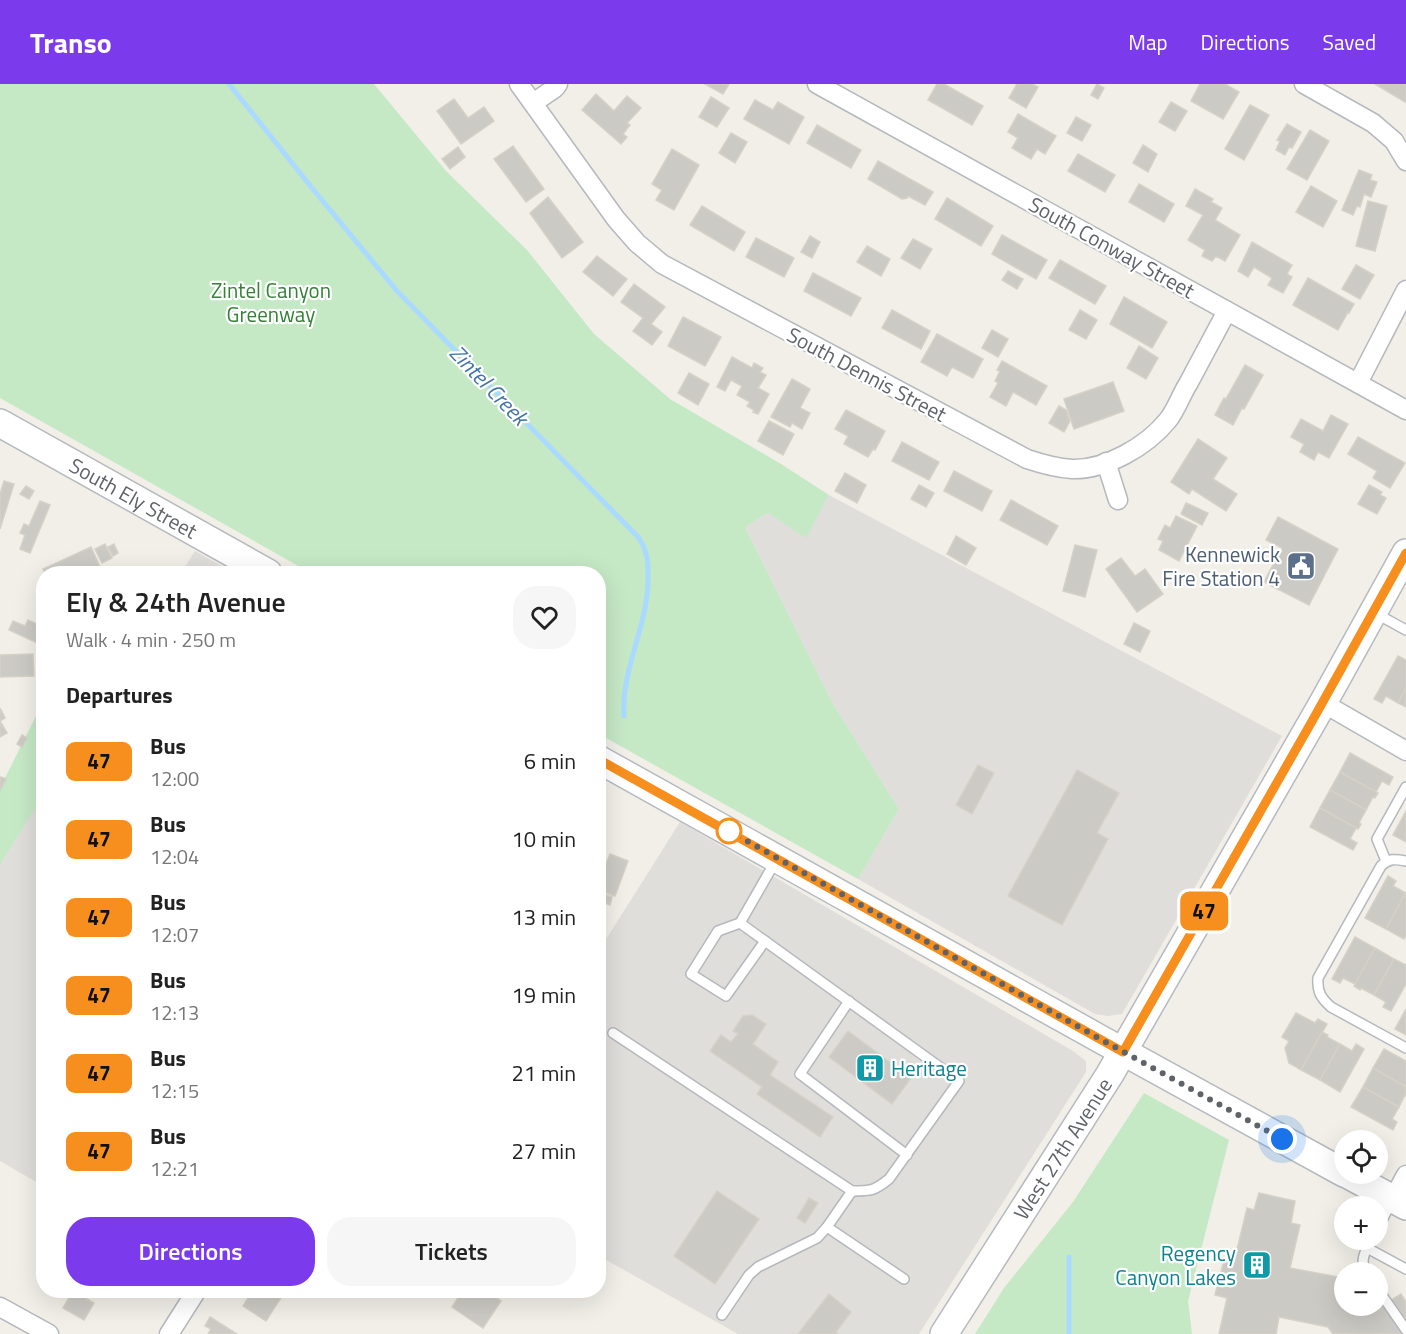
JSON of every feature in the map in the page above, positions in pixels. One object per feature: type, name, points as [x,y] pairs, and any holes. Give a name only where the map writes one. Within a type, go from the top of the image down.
[{"type":"street","name":"South Dennis Street","points":[[519,84],[616,219],[637,243],[662,264],[1027,459],[1048,466],[1073,469],[1106,462],[1128,453],[1151,438],[1168,419],[1227,311]]},
{"type":"street","points":[[533,103],[558,84]]},
{"type":"street","name":"South Conway Street","points":[[818,84],[1406,410]]},
{"type":"street","points":[[1304,84],[1373,123],[1394,141],[1406,161]]},
{"type":"street","points":[[1358,383],[1406,290]]},
{"type":"street","name":"South Ely Street","points":[[0,423],[255,566]]},
{"type":"street","points":[[1106,462],[1118,500]]},
{"type":"street","name":"West 27th Avenue","points":[[944,1334],[1110,1074],[1323,703],[1406,553]]},
{"type":"street","points":[[1323,703],[1406,751]]},
{"type":"street","points":[[606,763],[1334,1168]]},
{"type":"street","points":[[1364,1184],[1399,1203],[1406,1175]]},
{"type":"street","points":[[169,1334],[192,1298]]},
{"type":"street","points":[[0,1307],[49,1334]]},
{"type":"lane","points":[[1373,612],[1406,630]]},
{"type":"lane","points":[[1386,861],[1377,839],[1406,787]]},
{"type":"lane","points":[[765,941],[726,996],[691,974],[718,931],[740,923],[777,858]]},
{"type":"lane","points":[[1406,861],[1396,859],[1386,861],[1381,866],[1318,978],[1317,986],[1319,995],[1331,1007],[1406,1048]]},
{"type":"lane","points":[[613,1033],[852,1191],[870,1191],[889,1179],[959,1081],[740,923]]},
{"type":"lane","points":[[849,1002],[800,1074],[906,1155]]},
{"type":"lane","points":[[722,1315],[749,1275],[758,1267],[817,1238],[852,1191]]},
{"type":"lane","points":[[1388,1216],[1399,1203]]},
{"type":"lane","points":[[827,1227],[904,1279]]},
{"type":"lane","points":[[1380,1250],[1406,1269]]},
{"type":"lane","points":[[1388,1304],[1406,1330]]},
{"type":"shaded area","points":[[829,495],[1282,736],[1122,1014],[1108,1016],[1095,1014],[858,879],[899,809],[833,704],[745,527],[768,513],[806,537]]},
{"type":"shaded area","points":[[195,551],[222,566],[185,566]]},
{"type":"shaded area","points":[[36,807],[36,1182],[0,1161],[0,865]]},
{"type":"shaded area","points":[[680,822],[1073,1051],[1086,1061],[1086,1072],[919,1334],[738,1334],[606,1260],[606,939]]},
{"type":"green space","name":"Zintel Canyon Greenway","points":[[0,84],[374,84],[446,171],[527,250],[594,334],[670,399],[829,495],[806,538],[768,513],[745,527],[833,704],[899,809],[858,879],[606,738],[606,566],[299,566],[0,398]]},
{"type":"green space","points":[[36,716],[36,807],[0,865],[0,788]]},
{"type":"green space","points":[[1144,1093],[1229,1140],[1188,1301],[1192,1334],[975,1334],[1004,1288],[1073,1202]]},
{"type":"building","points":[[705,84],[729,84],[723,94]]},
{"type":"building","points":[[937,84],[944,84],[983,106],[972,125],[928,100]]},
{"type":"building","points":[[1017,84],[1032,84],[1038,87],[1026,108],[1009,98]]},
{"type":"building","points":[[1097,84],[1104,88],[1098,99],[1091,95]]},
{"type":"building","points":[[1200,84],[1225,84],[1239,92],[1223,119],[1191,101]]},
{"type":"building","points":[[1375,84],[1406,84],[1406,101],[1405,102]]},
{"type":"building","points":[[596,94],[614,111],[627,96],[641,108],[627,123],[630,125],[623,134],[627,137],[621,144],[582,110]]},
{"type":"building","points":[[711,97],[729,108],[717,127],[699,117]]},
{"type":"building","points":[[454,99],[468,118],[484,107],[494,121],[461,144],[437,111]]},
{"type":"building","points":[[755,100],[773,110],[778,102],[804,117],[789,144],[744,119]]},
{"type":"building","points":[[1171,102],[1187,111],[1175,131],[1159,122]]},
{"type":"building","points":[[1250,105],[1269,115],[1244,160],[1225,149]]},
{"type":"building","points":[[1018,114],[1056,136],[1045,154],[1037,149],[1031,159],[1012,148],[1018,138],[1008,132]]},
{"type":"building","points":[[1076,117],[1091,125],[1082,141],[1067,133]]},
{"type":"building","points":[[1287,124],[1301,132],[1285,155],[1276,150],[1280,141],[1277,140]]},
{"type":"building","points":[[817,125],[861,150],[851,168],[807,143]]},
{"type":"building","points":[[1310,130],[1329,141],[1307,180],[1287,169]]},
{"type":"building","points":[[731,133],[747,142],[735,163],[719,153]]},
{"type":"building","points":[[1143,145],[1157,154],[1148,172],[1133,163]]},
{"type":"building","points":[[513,146],[544,189],[526,202],[494,159]]},
{"type":"building","points":[[458,147],[465,157],[450,169],[442,159]]},
{"type":"building","points":[[672,149],[699,165],[674,210],[656,200],[662,190],[652,184]]},
{"type":"building","points":[[1078,154],[1115,175],[1105,192],[1068,171]]},
{"type":"building","points":[[878,161],[933,192],[925,205],[908,196],[902,199],[868,179]]},
{"type":"building","points":[[1359,170],[1372,175],[1370,180],[1377,182],[1371,197],[1364,194],[1360,207],[1357,206],[1353,215],[1342,210]]},
{"type":"building","points":[[1139,184],[1174,204],[1164,222],[1129,202]]},
{"type":"building","points":[[1311,186],[1337,201],[1323,227],[1296,212]]},
{"type":"building","points":[[1195,189],[1213,199],[1211,202],[1222,208],[1215,220],[1240,235],[1225,261],[1216,256],[1212,261],[1202,256],[1205,250],[1188,240],[1203,215],[1186,206]]},
{"type":"building","points":[[548,197],[583,242],[562,258],[530,213]]},
{"type":"building","points":[[947,198],[993,226],[981,246],[935,219]]},
{"type":"building","points":[[1368,201],[1387,206],[1375,251],[1356,246]]},
{"type":"building","points":[[702,206],[745,232],[734,251],[690,225]]},
{"type":"building","points":[[1002,235],[1047,260],[1036,279],[992,254]]},
{"type":"building","points":[[810,236],[820,242],[812,258],[801,252]]},
{"type":"building","points":[[756,238],[794,258],[784,277],[746,257]]},
{"type":"building","points":[[913,239],[932,249],[920,269],[901,258]]},
{"type":"building","points":[[1252,242],[1292,265],[1287,274],[1292,277],[1283,293],[1268,285],[1272,278],[1254,267],[1248,277],[1238,271]]},
{"type":"building","points":[[867,246],[890,259],[881,276],[857,262]]},
{"type":"building","points":[[597,256],[627,279],[613,296],[583,272]]},
{"type":"building","points":[[1060,260],[1106,286],[1095,304],[1049,278]]},
{"type":"building","points":[[1356,265],[1374,275],[1360,299],[1342,289]]},
{"type":"building","points":[[1008,271],[1023,279],[1017,289],[1002,280]]},
{"type":"building","points":[[813,273],[861,298],[851,316],[804,291]]},
{"type":"building","points":[[1308,278],[1354,304],[1338,330],[1293,305]]},
{"type":"building","points":[[634,284],[665,307],[651,324],[662,332],[652,345],[633,331],[643,318],[621,302]]},
{"type":"building","points":[[1124,297],[1167,322],[1152,348],[1110,324]]},
{"type":"building","points":[[892,310],[930,331],[921,349],[882,328]]},
{"type":"building","points":[[1080,310],[1097,320],[1086,339],[1069,330]]},
{"type":"building","points":[[683,317],[721,337],[705,366],[668,346]]},
{"type":"building","points":[[992,330],[1008,339],[998,357],[982,348]]},
{"type":"building","points":[[937,334],[983,359],[973,378],[952,367],[947,376],[921,362]]},
{"type":"building","points":[[1139,346],[1158,358],[1146,379],[1127,368]]},
{"type":"building","points":[[732,357],[752,368],[754,363],[763,368],[760,372],[766,375],[758,388],[769,394],[758,414],[747,406],[750,402],[737,395],[742,386],[731,380],[725,391],[717,387]]},
{"type":"building","points":[[1002,361],[1047,386],[1036,405],[1013,392],[1006,406],[990,397],[998,383],[995,381],[1000,371],[997,370]]},
{"type":"building","points":[[1245,365],[1263,375],[1233,425],[1215,415]]},
{"type":"building","points":[[689,373],[709,384],[698,405],[678,393]]},
{"type":"building","points":[[792,379],[810,389],[800,408],[810,413],[802,429],[792,423],[790,427],[771,417]]},
{"type":"building","points":[[1113,382],[1124,411],[1074,429],[1064,399]]},
{"type":"building","points":[[1059,406],[1066,410],[1070,421],[1064,432],[1049,423]]},
{"type":"building","points":[[846,410],[885,431],[875,450],[873,449],[868,457],[844,444],[848,436],[835,429]]},
{"type":"building","points":[[1331,415],[1348,424],[1329,458],[1318,452],[1314,460],[1300,452],[1304,444],[1291,437],[1301,419],[1323,431]]},
{"type":"building","points":[[769,421],[794,434],[783,455],[758,441]]},
{"type":"building","points":[[1358,437],[1405,463],[1390,488],[1373,478],[1377,471],[1348,454]]},
{"type":"building","points":[[1198,439],[1227,458],[1213,479],[1237,494],[1226,511],[1192,489],[1189,494],[1171,482]]},
{"type":"building","points":[[902,442],[939,462],[929,480],[892,461]]},
{"type":"building","points":[[954,471],[992,491],[982,511],[944,491]]},
{"type":"building","points":[[845,473],[866,485],[857,503],[835,491]]},
{"type":"building","points":[[4,481],[14,484],[0,529],[0,494]]},
{"type":"building","points":[[919,485],[934,493],[926,507],[911,499]]},
{"type":"building","points":[[1369,485],[1382,492],[1380,495],[1386,498],[1377,514],[1358,504]]},
{"type":"building","points":[[26,486],[34,491],[29,499],[20,494]]},
{"type":"building","points":[[1011,500],[1058,526],[1047,545],[1000,520]]},
{"type":"building","points":[[40,501],[50,505],[30,553],[20,549],[25,535],[20,533],[24,524],[29,526]]},
{"type":"building","points":[[1186,503],[1208,513],[1202,525],[1181,514]]},
{"type":"building","points":[[1176,516],[1197,526],[1179,561],[1159,550],[1163,541],[1158,539],[1165,525],[1170,528]]},
{"type":"building","name":"Kennewick Fire Station 4","points":[[1278,517],[1338,549],[1309,605],[1264,582],[1282,548],[1266,540]]},
{"type":"building","points":[[956,536],[976,548],[966,565],[947,554]]},
{"type":"building","points":[[105,544],[112,558],[102,563],[95,549]]},
{"type":"building","points":[[114,544],[118,553],[113,556],[108,547]]},
{"type":"building","points":[[1075,545],[1097,550],[1085,597],[1063,591]]},
{"type":"building","points":[[91,547],[100,566],[50,566]]},
{"type":"building","points":[[1121,558],[1135,576],[1145,569],[1163,594],[1137,612],[1106,569]]},
{"type":"building","points":[[28,620],[36,624],[36,642],[9,630],[13,621],[25,626]]},
{"type":"building","points":[[1134,623],[1150,631],[1140,652],[1124,644]]},
{"type":"building","points":[[33,654],[34,676],[0,677],[0,655]]},
{"type":"building","points":[[1398,656],[1406,660],[1406,688],[1398,703],[1386,696],[1382,703],[1374,699]]},
{"type":"building","points":[[1406,688],[1406,707],[1398,703]]},
{"type":"building","points":[[0,708],[5,718],[0,721]]},
{"type":"building","points":[[0,721],[7,733],[0,737]]},
{"type":"building","points":[[22,735],[27,738],[22,747],[17,744]]},
{"type":"building","points":[[1350,753],[1393,777],[1389,785],[1382,781],[1376,792],[1340,772]]},
{"type":"building","points":[[978,765],[994,773],[972,814],[956,805]]},
{"type":"building","points":[[1077,770],[1119,793],[1097,833],[1108,839],[1062,925],[1008,896]]},
{"type":"building","points":[[1340,772],[1378,793],[1366,810],[1330,790]]},
{"type":"building","points":[[1,777],[6,779],[0,791],[0,779]]},
{"type":"building","points":[[1330,790],[1366,810],[1358,829],[1320,808]]},
{"type":"building","points":[[1320,808],[1356,828],[1350,839],[1357,843],[1353,850],[1310,827]]},
{"type":"building","points":[[1406,811],[1406,842],[1393,835]]},
{"type":"building","points":[[610,854],[628,861],[615,896],[606,893],[606,864]]},
{"type":"building","points":[[1388,876],[1396,881],[1393,886],[1406,893],[1386,929],[1365,918]]},
{"type":"building","points":[[1406,892],[1406,936],[1404,939],[1386,929]]},
{"type":"building","points":[[606,895],[612,897],[610,905],[606,903]]},
{"type":"building","points":[[1355,937],[1375,948],[1355,984],[1343,978],[1340,983],[1332,979]]},
{"type":"building","points":[[1375,948],[1394,959],[1374,995],[1354,986]]},
{"type":"building","points":[[1394,959],[1406,965],[1406,984],[1391,1011],[1383,1007],[1386,1002],[1374,995]]},
{"type":"building","points":[[1406,1009],[1406,1035],[1395,1029]]},
{"type":"building","points":[[1296,1013],[1315,1023],[1318,1019],[1327,1024],[1301,1070],[1289,1063],[1285,1048],[1289,1041],[1282,1037]]},
{"type":"building","points":[[752,1015],[766,1024],[753,1044],[778,1062],[770,1075],[833,1117],[820,1137],[757,1094],[762,1087],[710,1051],[721,1035],[731,1042],[738,1034],[733,1031],[743,1016]]},
{"type":"building","name":"Heritage","points":[[848,1031],[911,1078],[892,1104],[829,1057]]},
{"type":"building","points":[[1322,1032],[1340,1044],[1320,1080],[1301,1070]]},
{"type":"building","points":[[1340,1044],[1352,1051],[1356,1044],[1364,1049],[1340,1092],[1320,1080]]},
{"type":"building","points":[[1384,1049],[1406,1061],[1406,1087],[1373,1068]]},
{"type":"building","points":[[1373,1068],[1406,1087],[1406,1096],[1399,1107],[1363,1087]]},
{"type":"building","points":[[1363,1087],[1399,1107],[1392,1119],[1397,1122],[1393,1130],[1351,1107]]},
{"type":"building","points":[[717,1191],[759,1219],[715,1284],[674,1256]]},
{"type":"building","name":"Regency Canyon Lakes","points":[[1259,1193],[1295,1201],[1291,1223],[1300,1225],[1290,1268],[1334,1276],[1334,1316],[1388,1316],[1388,1302],[1401,1294],[1406,1302],[1406,1334],[1333,1334],[1328,1327],[1279,1317],[1276,1334],[1219,1334],[1227,1298],[1215,1295],[1224,1260],[1234,1262],[1247,1208],[1254,1210]]},
{"type":"building","points":[[809,1198],[818,1203],[805,1223],[797,1218]]},
{"type":"building","points":[[829,1294],[851,1312],[836,1332],[838,1334],[798,1334]]},
{"type":"building","points":[[69,1298],[85,1298],[94,1303],[84,1320],[63,1308]]},
{"type":"building","points":[[248,1298],[281,1298],[266,1321],[243,1306]]},
{"type":"building","points":[[458,1298],[497,1298],[501,1301],[483,1328],[452,1307]]},
{"type":"building","points":[[210,1317],[237,1334],[208,1334],[211,1329],[205,1326]]},
{"type":"waterway","name":"Zintel Creek","points":[[229,84],[397,291],[639,538],[648,561],[647,596],[626,681],[624,716]]},
{"type":"waterway","name":"Zintel Creek","points":[[1069,1257],[1069,1334]]},
{"type":"bus line","name":"47","points":[[606,763],[1123,1052],[1406,553]]},
{"type":"place","name":"Kennewick Fire Station 4","points":[[1301,566]]},
{"type":"place","name":"Heritage","points":[[870,1068]]},
{"type":"place","name":"Regency Canyon Lakes","points":[[1257,1265]]},
{"type":"route","points":[[729,831],[1282,1139]]}]
